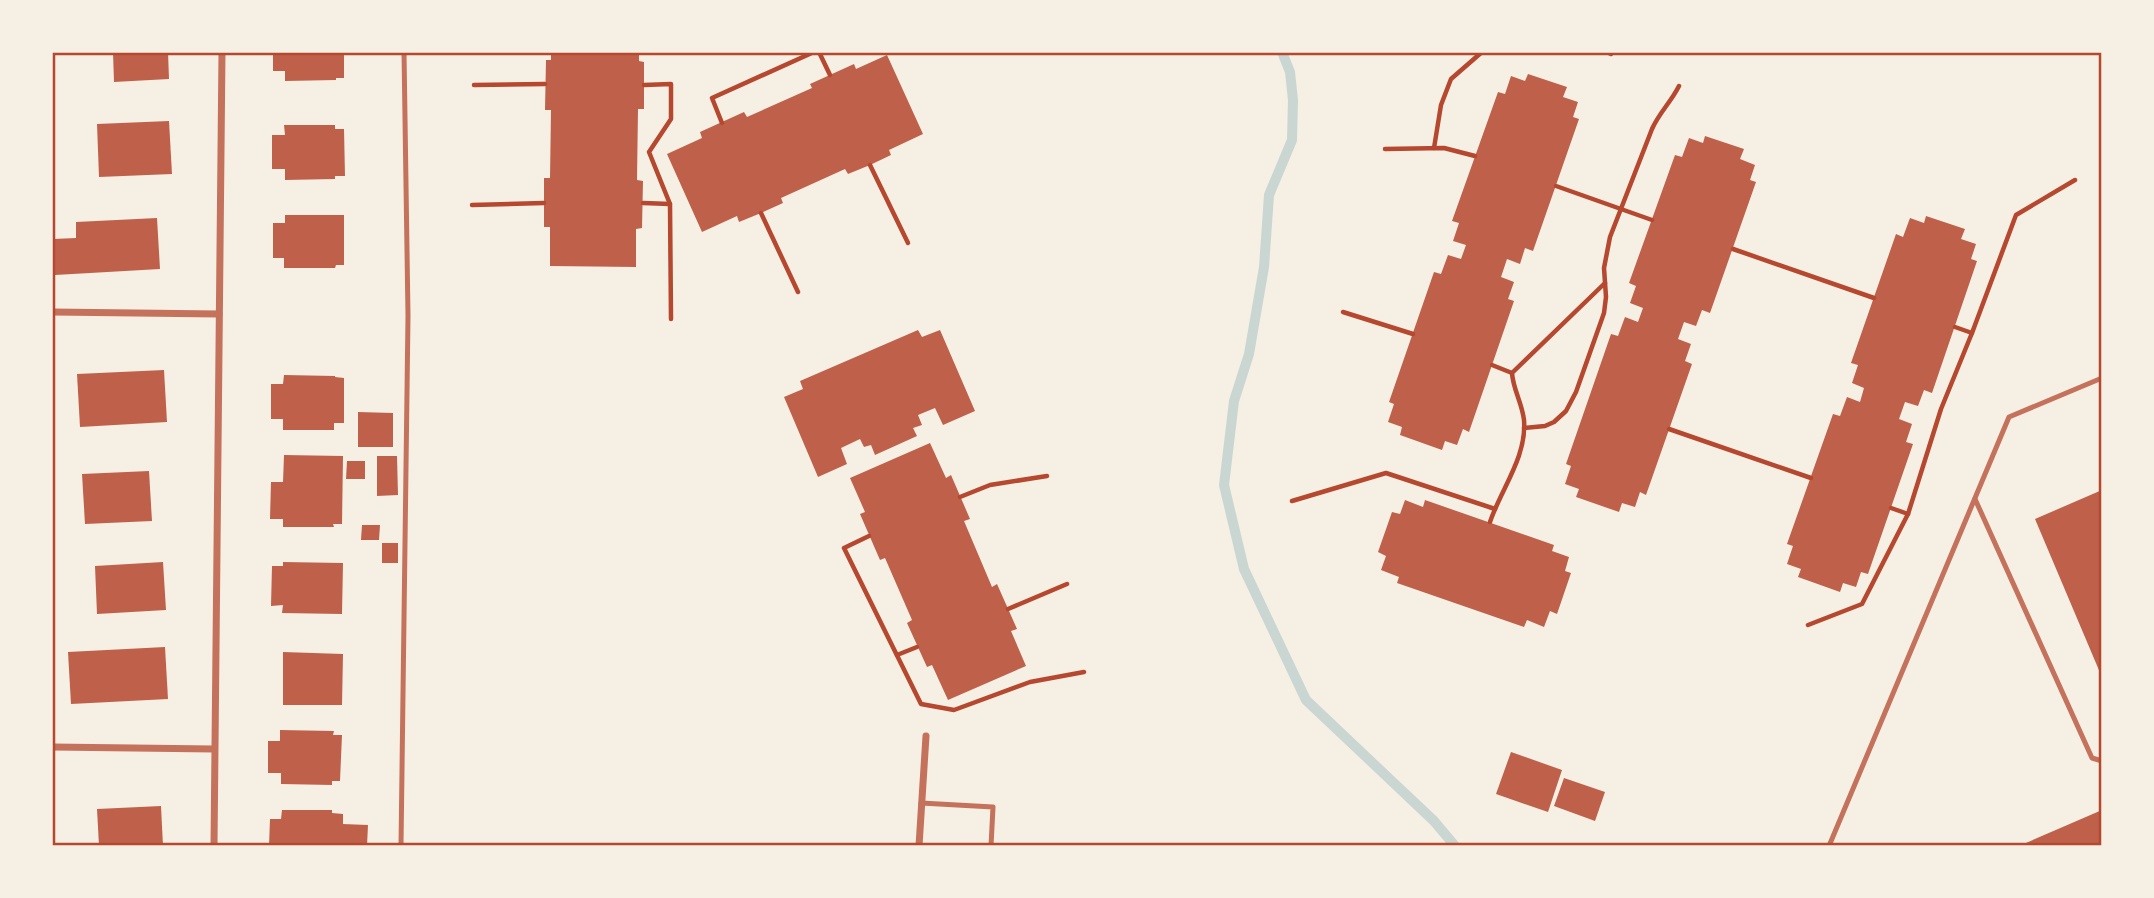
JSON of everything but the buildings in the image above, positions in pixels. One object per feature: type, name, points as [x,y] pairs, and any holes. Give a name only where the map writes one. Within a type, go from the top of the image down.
[{"type":"street","points":[[214,845],[222,52]]},
{"type":"street","points":[[52,312],[219,314]]},
{"type":"street","points":[[919,845],[926,736]]},
{"type":"street","points":[[52,747],[214,749]]},
{"type":"lane","points":[[401,845],[408,316],[404,52]]},
{"type":"lane","points":[[1829,845],[2009,417],[2102,378]]},
{"type":"lane","points":[[1974,499],[2092,758],[2102,761]]},
{"type":"lane","points":[[921,803],[993,807],[991,845]]},
{"type":"path","points":[[722,123],[712,98],[816,52],[830,75]]},
{"type":"path","points":[[1434,148],[1441,105],[1451,79],[1482,52]]},
{"type":"path","points":[[474,85],[545,84]]},
{"type":"path","points":[[644,85],[671,84],[671,119],[649,152],[670,204],[671,320]]},
{"type":"path","points":[[1524,428],[1545,426],[1554,422],[1571,403],[1604,313],[1604,268],[1621,209],[1658,114],[1679,86]]},
{"type":"path","points":[[1385,149],[1444,148],[1475,156]]},
{"type":"path","points":[[870,165],[908,243]]},
{"type":"path","points":[[1808,625],[1862,604],[1908,514],[1941,409],[2016,215],[2075,180]]},
{"type":"path","points":[[1556,186],[1651,220]]},
{"type":"path","points":[[472,205],[544,203]]},
{"type":"path","points":[[643,203],[670,204]]},
{"type":"path","points":[[761,213],[798,292]]},
{"type":"path","points":[[1733,248],[1874,298]]},
{"type":"path","points":[[1490,523],[1494,509],[1513,472],[1524,428],[1512,373],[1605,283]]},
{"type":"path","points":[[1343,312],[1413,334]]},
{"type":"path","points":[[1955,327],[1972,333]]},
{"type":"path","points":[[1492,365],[1512,373]]},
{"type":"path","points":[[1669,429],[1811,478]]},
{"type":"path","points":[[1292,501],[1386,473],[1494,509]]},
{"type":"path","points":[[960,498],[990,485],[1047,476]]},
{"type":"path","points":[[1891,508],[1908,514]]},
{"type":"path","points":[[869,536],[844,548],[921,704],[954,710],[1030,682],[1084,672]]},
{"type":"path","points":[[1008,609],[1067,584]]},
{"type":"path","points":[[897,655],[917,647]]},
{"type":"waterway","points":[[1282,52],[1290,72],[1293,100],[1292,140],[1269,195],[1264,267],[1249,354],[1234,401],[1224,485],[1244,569],[1306,700],[1434,821],[1455,846]]}]
